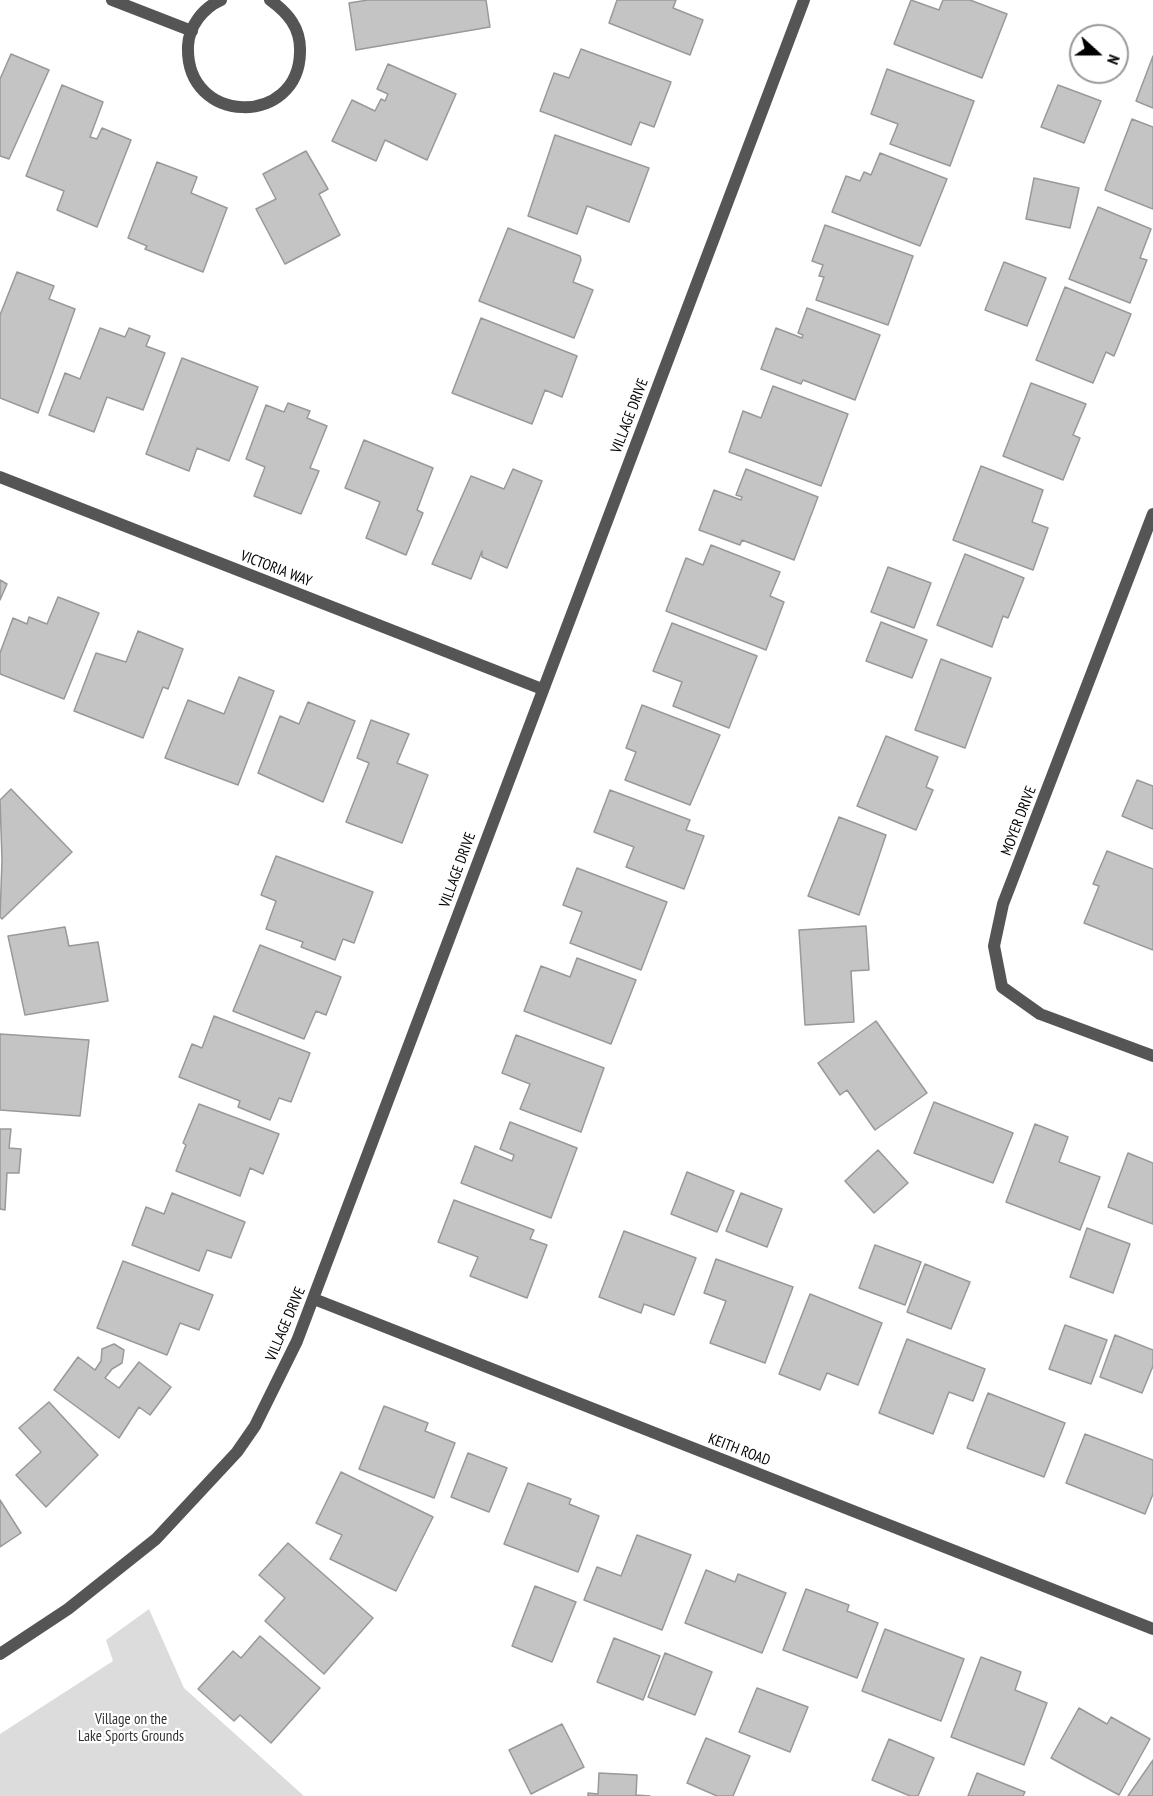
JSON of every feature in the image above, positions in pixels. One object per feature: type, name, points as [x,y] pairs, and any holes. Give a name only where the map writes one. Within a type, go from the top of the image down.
[{"type":"street","points":[[112,0],[192,30]]},
{"type":"street","points":[[221,0],[212,4],[198,18],[188,39],[187,59],[194,78],[206,94],[219,103],[238,108],[266,104],[283,94],[295,78],[300,64],[301,44],[295,25],[286,12],[270,0]]},
{"type":"street","name":"VILLAGE DRIVE","points":[[0,1654],[68,1610],[156,1539],[237,1452],[255,1426],[274,1389],[314,1299],[542,689],[804,0]]},
{"type":"street","name":"VICTORIA WAY","points":[[0,477],[542,689]]},
{"type":"street","name":"MOYER DRIVE","points":[[1153,514],[1003,904],[994,945],[1002,987],[1040,1014],[1153,1056]]},
{"type":"street","name":"KEITH ROAD","points":[[314,1299],[1153,1629]]},
{"type":"green space","name":"Village on the Lake Sports Grounds","points":[[149,1609],[184,1688],[304,1796],[0,1796],[0,1734],[113,1661],[106,1640]]},
{"type":"building","points":[[368,0],[486,0],[490,27],[356,50],[349,3]]},
{"type":"building","points":[[617,0],[676,0],[673,8],[703,20],[690,55],[609,23]]},
{"type":"building","points":[[911,0],[939,10],[943,0],[970,0],[1007,14],[982,78],[894,44]]},
{"type":"building","points":[[581,49],[671,82],[654,127],[640,122],[631,145],[540,111],[554,73],[569,78]]},
{"type":"building","points":[[11,54],[49,70],[9,159],[0,156],[0,79]]},
{"type":"building","points":[[1153,56],[1153,108],[1136,101]]},
{"type":"building","points":[[388,64],[456,94],[427,160],[385,140],[376,161],[332,141],[352,100],[375,111],[381,99],[385,101],[388,94],[377,89]]},
{"type":"building","points":[[887,69],[974,101],[950,166],[890,144],[898,124],[871,114]]},
{"type":"building","points":[[62,85],[103,102],[90,137],[97,139],[102,128],[131,140],[97,227],[57,210],[64,191],[26,176]]},
{"type":"building","points":[[1058,85],[1101,101],[1084,143],[1041,127]]},
{"type":"building","points":[[1132,119],[1153,127],[1153,209],[1105,190]]},
{"type":"building","points":[[555,135],[649,168],[629,222],[587,206],[577,234],[528,216]]},
{"type":"building","points":[[306,151],[328,189],[319,194],[340,235],[285,264],[256,209],[276,199],[263,174]]},
{"type":"building","points":[[880,153],[947,179],[920,246],[832,212],[846,176],[860,181],[864,172],[871,175]]},
{"type":"building","points":[[157,162],[197,177],[191,193],[227,208],[203,272],[145,249],[147,246],[128,238]]},
{"type":"building","points":[[1034,178],[1079,188],[1070,228],[1026,219]]},
{"type":"building","points":[[1098,207],[1151,229],[1140,258],[1147,260],[1130,303],[1069,279]]},
{"type":"building","points":[[825,225],[913,256],[888,325],[816,300],[824,277],[819,276],[823,265],[812,261]]},
{"type":"building","points":[[508,228],[580,256],[581,260],[573,282],[593,290],[574,338],[479,301]]},
{"type":"building","points":[[1004,262],[1046,278],[1027,326],[985,310]]},
{"type":"building","points":[[17,272],[54,286],[49,299],[75,309],[38,413],[0,398],[0,315]]},
{"type":"building","points":[[1065,287],[1131,314],[1114,356],[1106,352],[1093,383],[1036,360]]},
{"type":"building","points":[[807,308],[880,335],[855,400],[803,380],[801,384],[761,369],[776,328],[802,338],[803,335],[798,333]]},
{"type":"building","points":[[481,318],[577,356],[562,397],[545,390],[532,424],[452,393]]},
{"type":"building","points":[[100,328],[125,337],[129,328],[150,336],[146,346],[165,353],[143,410],[107,397],[94,432],[49,415],[65,373],[80,379]]},
{"type":"building","points":[[182,358],[258,387],[229,461],[197,448],[189,471],[146,454]]},
{"type":"building","points":[[1031,383],[1086,404],[1073,435],[1080,438],[1063,480],[1003,456]]},
{"type":"building","points":[[773,386],[848,414],[821,486],[729,452],[743,411],[761,418]]},
{"type":"building","points":[[288,403],[310,411],[307,418],[327,426],[310,468],[319,471],[301,514],[254,496],[265,467],[246,459],[266,405],[284,412]]},
{"type":"building","points":[[364,440],[433,468],[417,510],[423,513],[406,555],[366,538],[380,502],[345,488]]},
{"type":"building","points":[[981,466],[1043,490],[1032,522],[1048,528],[1033,570],[953,540]]},
{"type":"building","points":[[513,469],[542,481],[507,568],[482,557],[482,551],[471,579],[432,564],[471,476],[504,489]]},
{"type":"building","points":[[746,469],[818,497],[794,560],[742,540],[740,545],[699,530],[714,490],[741,500],[742,497],[736,495]]},
{"type":"building","points":[[711,545],[780,572],[770,596],[784,602],[766,650],[666,611],[686,558],[703,565]]},
{"type":"building","points":[[965,554],[1024,578],[1008,618],[1003,616],[992,647],[937,625]]},
{"type":"building","points":[[888,567],[931,583],[914,628],[871,612]]},
{"type":"building","points":[[0,580],[7,584],[0,600]]},
{"type":"building","points":[[58,597],[99,613],[64,699],[0,674],[0,653],[13,618],[27,624],[29,617],[47,624]]},
{"type":"building","points":[[881,622],[927,640],[912,678],[866,661]]},
{"type":"building","points":[[672,623],[757,656],[729,728],[673,706],[682,682],[653,671]]},
{"type":"building","points":[[138,631],[183,649],[168,689],[163,687],[143,738],[74,711],[96,653],[126,662]]},
{"type":"building","points":[[941,659],[991,678],[965,748],[915,730]]},
{"type":"building","points":[[239,677],[274,691],[238,785],[165,758],[188,700],[224,714]]},
{"type":"building","points":[[308,702],[355,721],[323,802],[258,773],[280,716],[299,724]]},
{"type":"building","points":[[642,705],[720,735],[690,805],[625,780],[636,752],[626,748]]},
{"type":"building","points":[[371,720],[409,734],[397,763],[428,775],[402,843],[346,822],[369,763],[357,758]]},
{"type":"building","points":[[886,736],[938,757],[926,787],[933,790],[916,830],[857,806]]},
{"type":"building","points":[[1137,780],[1153,786],[1153,829],[1122,816]]},
{"type":"building","points":[[11,789],[72,852],[2,919],[0,917],[2,860],[0,800]]},
{"type":"building","points":[[610,790],[690,820],[686,830],[704,836],[684,889],[626,867],[634,847],[594,832]]},
{"type":"building","points":[[839,817],[886,835],[859,915],[808,896]]},
{"type":"building","points":[[1107,851],[1153,869],[1153,950],[1084,923],[1099,886],[1093,884]]},
{"type":"building","points":[[276,856],[373,892],[354,943],[343,939],[335,960],[301,947],[303,942],[266,929],[276,901],[261,895]]},
{"type":"building","points":[[577,868],[667,902],[641,970],[570,943],[582,912],[563,905]]},
{"type":"building","points":[[866,926],[869,970],[851,971],[854,1022],[805,1025],[799,930]]},
{"type":"building","points":[[65,927],[69,946],[98,942],[108,1001],[25,1015],[8,936]]},
{"type":"building","points":[[260,945],[341,977],[326,1015],[316,1011],[304,1039],[233,1011]]},
{"type":"building","points":[[577,958],[636,980],[611,1044],[524,1011],[541,966],[570,977]]},
{"type":"building","points":[[214,1016],[310,1053],[291,1102],[279,1098],[270,1120],[238,1107],[240,1101],[179,1077],[192,1044],[202,1048]]},
{"type":"building","points":[[876,1021],[927,1093],[875,1130],[847,1090],[840,1095],[818,1063]]},
{"type":"building","points":[[0,1034],[89,1040],[80,1116],[0,1110]]},
{"type":"building","points":[[516,1035],[604,1068],[581,1132],[520,1109],[530,1084],[502,1073]]},
{"type":"building","points":[[934,1102],[1013,1133],[993,1183],[914,1153]]},
{"type":"building","points":[[199,1104],[279,1134],[263,1174],[250,1168],[240,1196],[176,1171],[186,1145],[183,1143]]},
{"type":"building","points":[[510,1122],[577,1148],[551,1218],[461,1183],[475,1146],[512,1161],[514,1155],[500,1149]]},
{"type":"building","points":[[1035,1124],[1068,1137],[1059,1162],[1100,1177],[1080,1230],[1006,1202]]},
{"type":"building","points":[[0,1129],[11,1129],[9,1148],[21,1149],[19,1173],[7,1173],[5,1210],[0,1209]]},
{"type":"building","points":[[878,1150],[908,1183],[874,1213],[845,1181]]},
{"type":"building","points":[[1128,1153],[1153,1163],[1153,1224],[1108,1207]]},
{"type":"building","points":[[687,1172],[734,1191],[717,1232],[671,1214]]},
{"type":"building","points":[[172,1193],[245,1222],[231,1258],[207,1250],[199,1271],[132,1245],[146,1207],[164,1214]]},
{"type":"building","points":[[741,1193],[782,1209],[767,1247],[726,1231]]},
{"type":"building","points":[[454,1200],[534,1230],[530,1239],[547,1245],[527,1298],[470,1276],[478,1257],[438,1242]]},
{"type":"building","points":[[1087,1228],[1130,1244],[1113,1293],[1070,1277]]},
{"type":"building","points":[[624,1231],[696,1258],[674,1315],[644,1304],[641,1313],[599,1297]]},
{"type":"building","points":[[875,1245],[921,1262],[905,1305],[859,1288]]},
{"type":"building","points":[[716,1259],[793,1287],[765,1363],[710,1343],[726,1301],[704,1293]]},
{"type":"building","points":[[123,1261],[213,1295],[199,1330],[180,1323],[167,1355],[97,1328]]},
{"type":"building","points":[[925,1264],[970,1282],[951,1329],[907,1312]]},
{"type":"building","points":[[810,1294],[882,1323],[858,1385],[827,1373],[820,1390],[779,1374]]},
{"type":"building","points":[[1065,1325],[1107,1340],[1091,1384],[1049,1369]]},
{"type":"building","points":[[1115,1335],[1153,1350],[1153,1366],[1142,1393],[1100,1377]]},
{"type":"building","points":[[907,1339],[985,1369],[973,1401],[949,1392],[933,1434],[879,1413]]},
{"type":"building","points":[[114,1344],[124,1350],[122,1363],[112,1369],[105,1378],[119,1388],[139,1362],[171,1387],[150,1415],[139,1407],[119,1438],[54,1390],[78,1357],[95,1370],[101,1361],[102,1349]]},
{"type":"building","points":[[988,1393],[1065,1423],[1044,1477],[967,1448]]},
{"type":"building","points":[[49,1402],[98,1455],[46,1507],[16,1475],[41,1452],[19,1428]]},
{"type":"building","points":[[384,1406],[428,1423],[425,1431],[455,1443],[434,1498],[359,1469]]},
{"type":"building","points":[[1085,1434],[1153,1460],[1153,1494],[1145,1514],[1066,1483]]},
{"type":"building","points":[[468,1453],[507,1468],[489,1512],[451,1497]]},
{"type":"building","points":[[341,1472],[433,1517],[396,1591],[330,1559],[342,1535],[316,1523]]},
{"type":"building","points":[[528,1483],[571,1499],[569,1504],[599,1516],[578,1572],[504,1544]]},
{"type":"building","points":[[0,1500],[21,1533],[0,1547]]},
{"type":"building","points":[[637,1535],[691,1555],[662,1630],[584,1600],[597,1567],[621,1576]]},
{"type":"building","points":[[288,1543],[373,1618],[324,1674],[265,1621],[285,1598],[259,1575]]},
{"type":"building","points":[[706,1570],[735,1582],[738,1574],[786,1593],[762,1653],[685,1623]]},
{"type":"building","points":[[535,1586],[576,1602],[552,1662],[512,1646]]},
{"type":"building","points":[[806,1589],[849,1605],[847,1611],[878,1623],[857,1678],[783,1650]]},
{"type":"building","points":[[885,1629],[964,1659],[941,1721],[862,1691]]},
{"type":"building","points":[[260,1636],[320,1688],[271,1743],[240,1715],[234,1721],[198,1689],[233,1651],[241,1658]]},
{"type":"building","points":[[614,1638],[660,1656],[643,1700],[597,1682]]},
{"type":"building","points":[[665,1653],[712,1672],[695,1715],[648,1697]]},
{"type":"building","points":[[981,1657],[1021,1672],[1015,1690],[1047,1703],[1024,1765],[951,1737]]},
{"type":"building","points":[[757,1688],[808,1707],[790,1752],[739,1732]]},
{"type":"building","points":[[1079,1708],[1107,1724],[1111,1717],[1150,1739],[1119,1795],[1051,1758]]},
{"type":"building","points":[[562,1724],[584,1767],[531,1794],[509,1750]]},
{"type":"building","points":[[706,1738],[750,1756],[733,1796],[717,1796],[687,1783]]},
{"type":"building","points":[[889,1739],[934,1758],[918,1796],[910,1796],[872,1780]]},
{"type":"building","points":[[1153,1760],[1153,1796],[1128,1796]]},
{"type":"building","points":[[599,1773],[637,1775],[636,1795],[650,1796],[588,1796],[588,1793],[598,1794]]},
{"type":"building","points":[[977,1773],[1025,1792],[1023,1796],[968,1796]]}]
